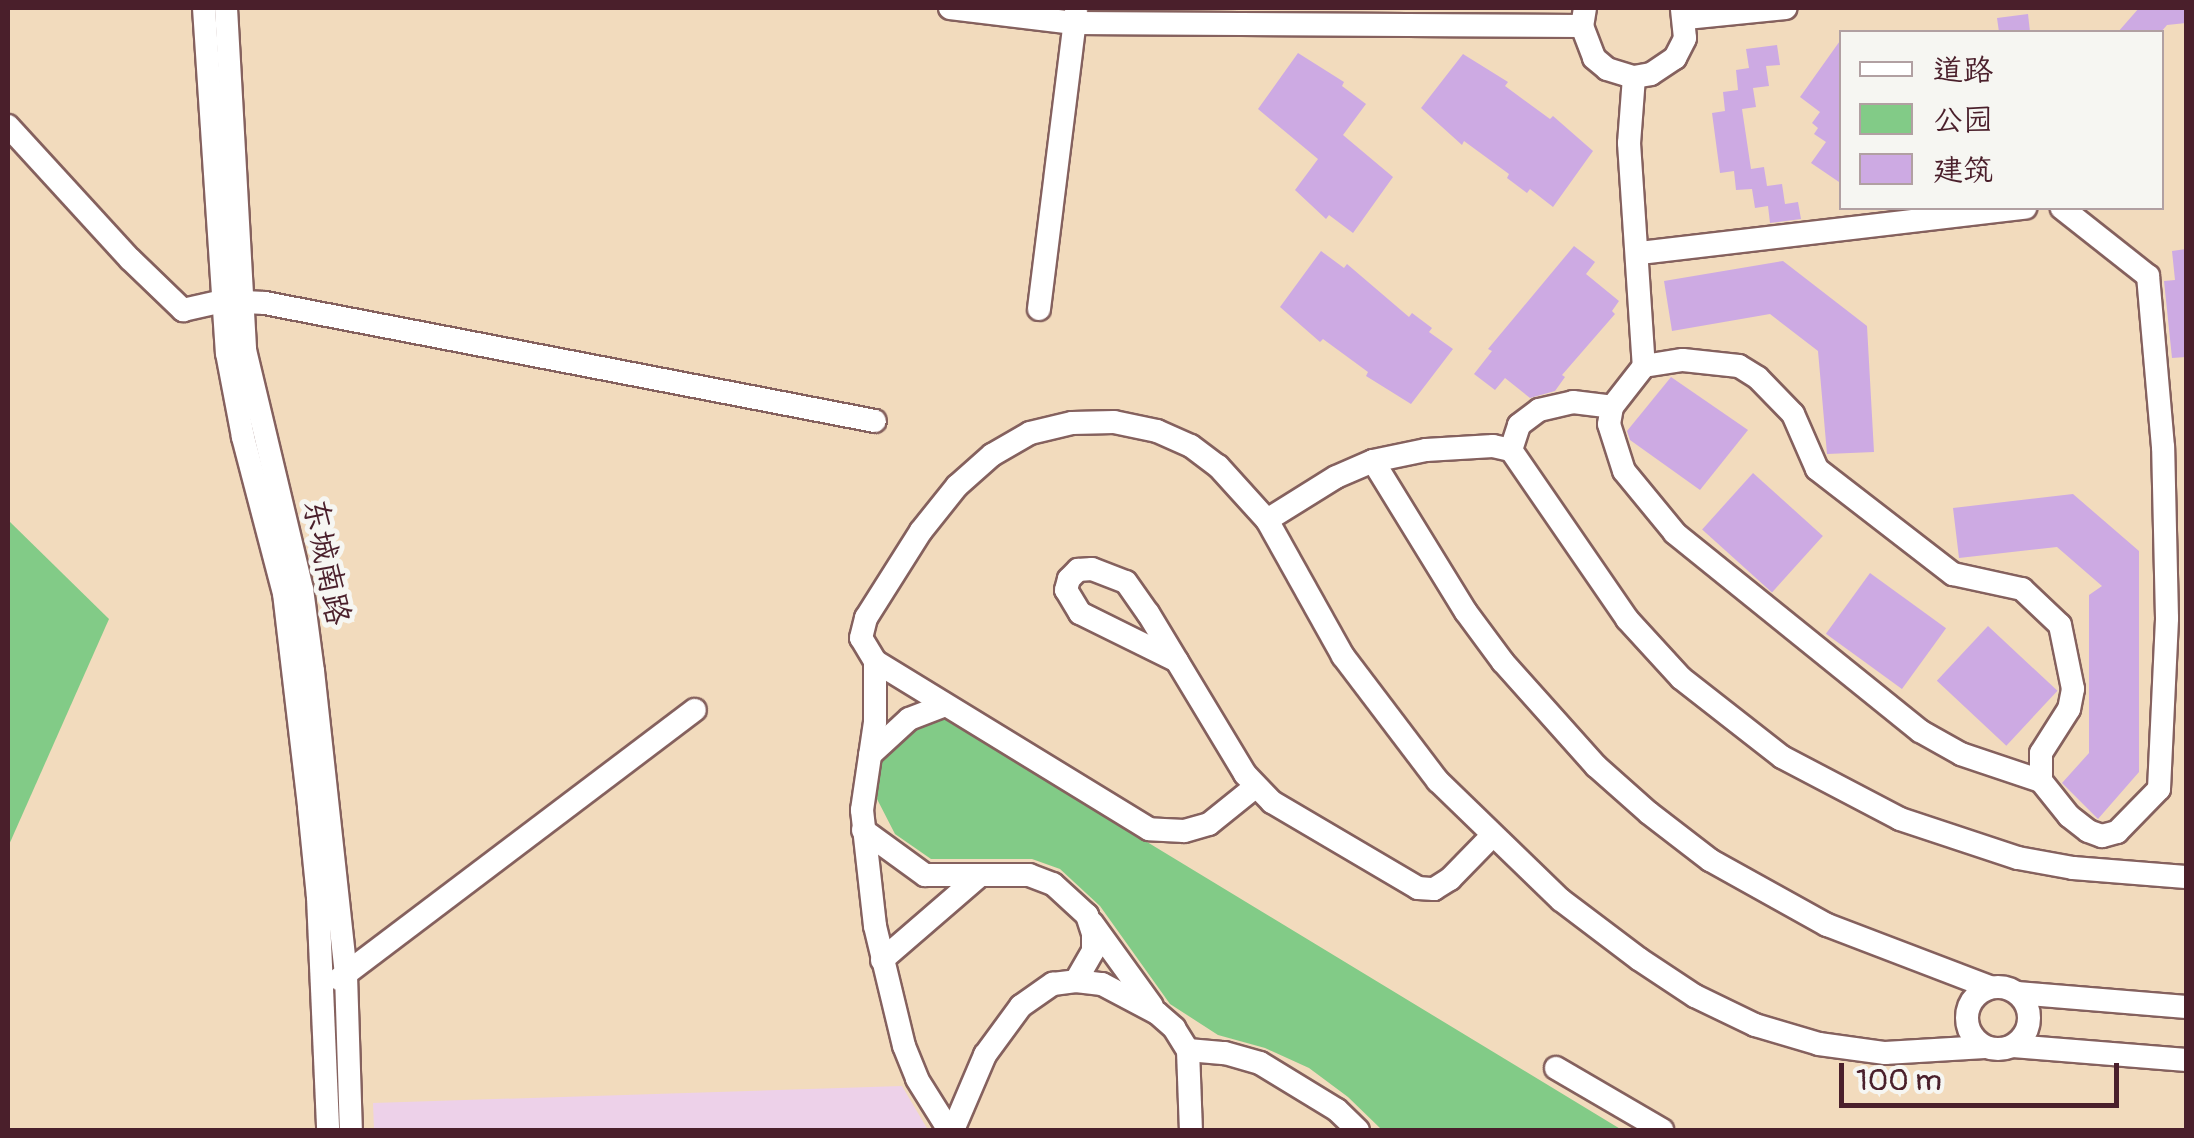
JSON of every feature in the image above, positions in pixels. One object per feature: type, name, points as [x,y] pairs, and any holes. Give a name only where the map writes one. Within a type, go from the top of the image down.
[{"type":"street","name":"东城南路","points":[[204,8],[243,436],[284,592],[318,897],[328,1130]]},
{"type":"street","name":"东城南路","points":[[226,8],[232,301],[302,590],[346,975],[351,1130]]},
{"type":"street","points":[[950,8],[1075,15],[1584,17],[1594,58],[1607,69],[1634,77],[1664,69],[1674,58],[1685,38],[1684,13],[1786,8]]},
{"type":"street","points":[[1039,309],[1075,15]]},
{"type":"street","points":[[1634,77],[1629,143],[1640,253],[1644,366]]},
{"type":"street","points":[[8,126],[183,310],[232,301],[311,310],[874,421]]},
{"type":"street","points":[[1640,253],[2008,210]]},
{"type":"street","points":[[2041,781],[2041,753],[2069,709],[2073,690],[2064,640],[2050,613],[2022,589],[1953,574],[1817,468],[1793,414],[1758,378],[1738,366],[1712,360],[1644,366],[1612,407],[1609,424],[1624,471],[1675,534],[1930,738],[2041,781],[2069,816],[2102,836],[2126,825],[2159,788],[2167,618],[2163,447],[2148,276],[2065,210]]},
{"type":"street","points":[[1511,450],[1519,425],[1539,410],[1573,402],[1612,407]]},
{"type":"street","points":[[1255,788],[1209,824],[1184,831],[1149,828],[875,661],[861,638],[866,618],[921,530],[992,454],[1030,433],[1072,423],[1114,422],[1157,431],[1191,446],[1218,466],[1267,520],[1343,656],[1438,781],[1491,837],[1561,900],[1694,996],[1755,1025],[1819,1044],[1886,1052],[2013,1046],[2186,1060]]},
{"type":"street","points":[[1267,520],[1336,477],[1373,461],[1426,450],[1494,446],[1511,450],[1627,620],[1681,678],[1782,757],[1900,819],[2018,858],[2073,868],[2186,877]]},
{"type":"street","points":[[1373,461],[1466,612],[1503,662],[1596,766],[1649,814],[1710,860],[1827,926],[1990,987],[2017,993],[2186,1007]]},
{"type":"street","points":[[1177,662],[1080,612],[1066,590],[1070,579],[1078,570],[1092,569],[1126,582],[1177,662],[1255,788],[1418,888],[1434,889],[1450,879],[1491,837]]},
{"type":"street","points":[[875,661],[875,722],[868,757],[863,830],[882,960],[917,1079],[951,1130]]},
{"type":"street","points":[[868,757],[894,730],[945,705]]},
{"type":"street","points":[[322,989],[346,975],[695,710]]},
{"type":"street","points":[[863,830],[926,875],[1029,876],[1052,884],[1086,916],[1188,1050],[1191,1130]]},
{"type":"street","points":[[882,960],[978,877]]},
{"type":"street","points":[[1076,981],[1093,950],[1086,916]]},
{"type":"street","points":[[951,1130],[985,1055],[1021,1006],[1052,984],[1102,984],[1157,1013]]},
{"type":"street","points":[[1985,1047],[1970,1034],[1966,1015],[1974,998],[1990,987]]},
{"type":"street","points":[[2013,1046],[2024,1035],[2029,1020],[2027,1005],[2017,993]]},
{"type":"street","points":[[1188,1050],[1260,1063],[1337,1110],[1358,1130]]},
{"type":"street","points":[[1556,1068],[1662,1130]]},
{"type":"shaded area","points":[[902,1086],[928,1130],[374,1130],[373,1103]]},
{"type":"green space","points":[[8,520],[109,619],[8,847]]},
{"type":"green space","points":[[941,717],[1622,1130],[1382,1130],[1348,1097],[1309,1068],[1265,1048],[1218,1035],[1170,1004],[1100,906],[1060,869],[1032,859],[931,859],[895,834],[877,799],[881,761],[905,730]]},
{"type":"building","points":[[2139,8],[2186,8],[2186,23],[2167,25],[2163,30],[2120,30]]},
{"type":"building","points":[[2028,14],[2030,30],[1999,30],[1997,18]]},
{"type":"building","points":[[1839,42],[1839,182],[1811,163],[1826,142],[1814,134],[1818,128],[1812,123],[1820,112],[1800,97]]},
{"type":"building","points":[[1777,45],[1780,65],[1766,66],[1769,86],[1753,88],[1756,107],[1742,109],[1751,169],[1764,167],[1767,186],[1782,184],[1785,204],[1798,202],[1801,219],[1770,223],[1768,206],[1755,208],[1752,189],[1736,190],[1734,171],[1720,173],[1712,113],[1725,111],[1723,92],[1738,90],[1736,70],[1749,68],[1746,49]]},
{"type":"building","points":[[1298,53],[1344,82],[1342,86],[1366,104],[1343,135],[1393,177],[1353,233],[1329,215],[1326,219],[1295,190],[1318,159],[1258,109]]},
{"type":"building","points":[[1463,54],[1508,82],[1505,86],[1550,119],[1553,116],[1593,151],[1553,207],[1530,189],[1527,193],[1507,178],[1509,174],[1464,141],[1462,145],[1421,108]]},
{"type":"building","points":[[1574,246],[1595,262],[1586,274],[1619,301],[1612,311],[1615,314],[1562,375],[1565,377],[1555,391],[1530,398],[1505,378],[1495,390],[1474,374],[1492,351],[1488,349]]},
{"type":"building","points":[[2186,249],[2186,357],[2172,358],[2164,281],[2175,280],[2172,251]]},
{"type":"building","points":[[1321,251],[1344,268],[1347,264],[1409,317],[1412,313],[1432,328],[1429,332],[1453,349],[1411,404],[1366,376],[1368,372],[1323,339],[1320,342],[1280,307]]},
{"type":"building","points":[[1783,261],[1867,326],[1874,452],[1827,454],[1818,351],[1770,314],[1672,331],[1664,281]]},
{"type":"building","points":[[1671,377],[1748,430],[1700,490],[1630,440],[1627,431]]},
{"type":"building","points":[[1753,473],[1823,536],[1772,592],[1702,529]]},
{"type":"building","points":[[2073,494],[2139,551],[2139,772],[2098,819],[2062,783],[2089,753],[2089,595],[2102,586],[2057,547],[1959,558],[1953,508]]},
{"type":"building","points":[[1870,573],[1946,628],[1902,689],[1826,634]]},
{"type":"building","points":[[1988,626],[2057,691],[2006,746],[1937,681]]}]
